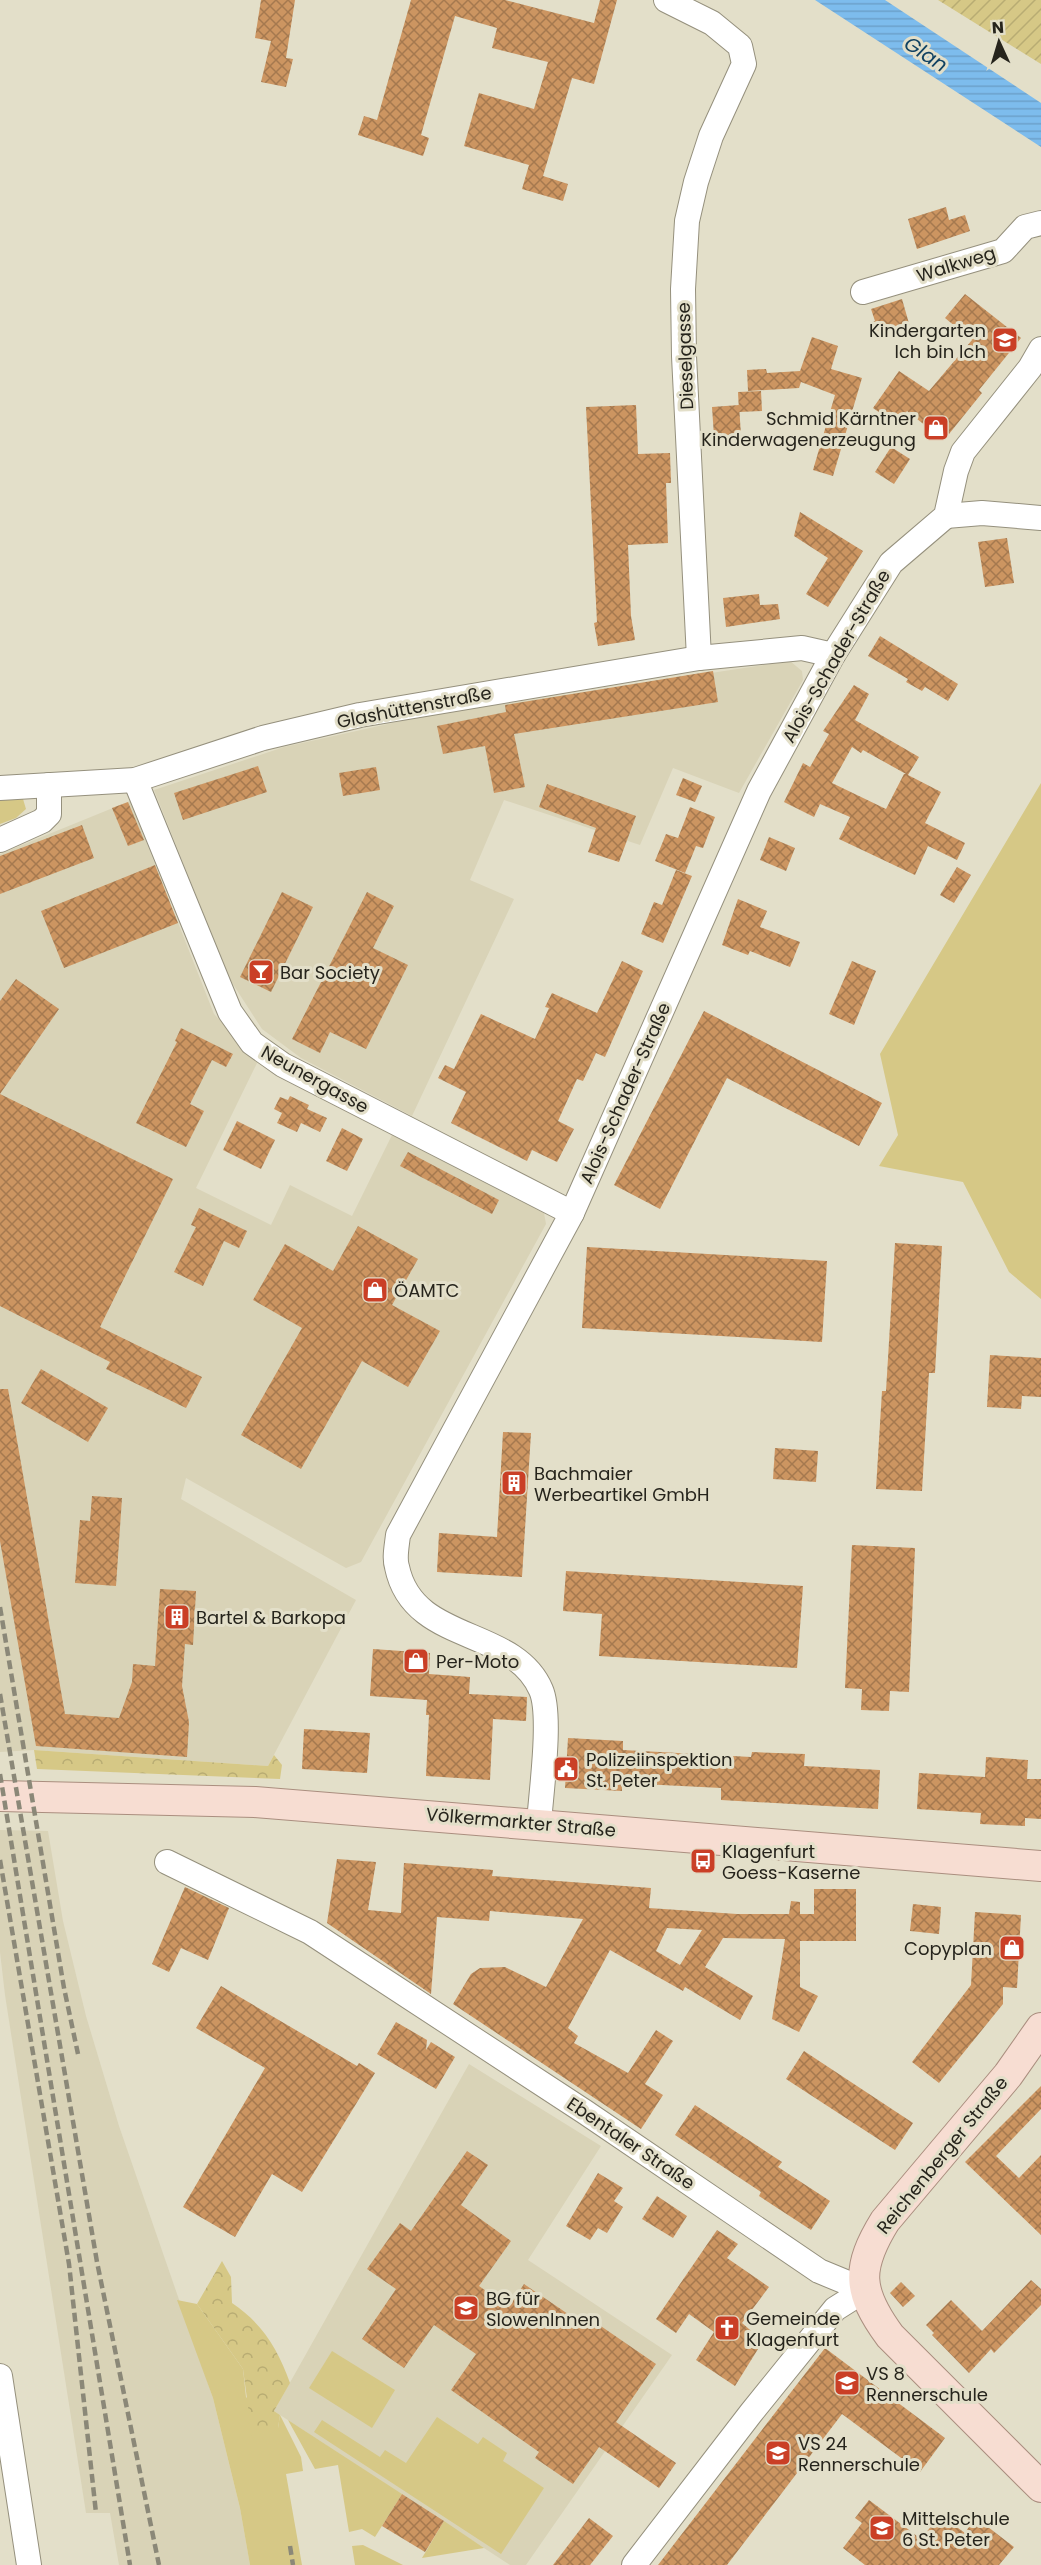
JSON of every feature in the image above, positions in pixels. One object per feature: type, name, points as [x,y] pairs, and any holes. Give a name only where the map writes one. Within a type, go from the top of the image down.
[{"type":"main road","name":"Völkermarkter Straße","points":[[0,1796],[255,1802],[539,1823],[1041,1866]]},
{"type":"main road","name":"Reichenberger Straße","points":[[865,2290],[869,2248],[885,2221],[1008,2075],[1041,2028]]},
{"type":"main road","points":[[865,2290],[873,2312],[890,2336],[1041,2487]]},
{"type":"street","name":"Dieselgasse","points":[[666,0],[712,23],[740,46],[744,64],[711,136],[696,182],[687,222],[683,289],[684,356],[699,658]]},
{"type":"street","name":"Walkweg","points":[[863,292],[1003,251],[1025,227],[1041,223]]},
{"type":"street","points":[[1041,349],[1030,368],[963,452],[956,471],[946,516],[982,513],[1041,518]]},
{"type":"street","name":"Alois-Schader-Straße","points":[[539,1823],[545,1715],[542,1692],[532,1672],[508,1653],[442,1626],[407,1596],[396,1566],[398,1535],[572,1213],[759,791],[833,655],[891,563],[946,516]]},
{"type":"street","name":"Glashüttenstraße","points":[[0,788],[135,780],[263,738],[360,715],[699,658],[802,648],[833,655]]},
{"type":"street","name":"Neunergasse","points":[[135,780],[230,1012],[252,1043],[283,1065],[572,1213]]},
{"type":"street","points":[[0,840],[42,821],[49,814],[49,785]]},
{"type":"street","name":"Ebentaler Straße","points":[[167,1862],[310,1932],[585,2112],[819,2271],[865,2290]]},
{"type":"street","points":[[634,2565],[751,2413],[835,2310],[865,2290]]},
{"type":"street","points":[[0,2376],[29,2565]]},
{"type":"shaded area","points":[[790,661],[802,671],[803,680],[739,793],[673,768],[640,845],[504,800],[470,880],[514,899],[412,1116],[301,1058],[262,1029],[229,978],[154,790],[284,747],[424,716]]},
{"type":"shaded area","points":[[130,801],[214,1014],[258,1061],[196,1188],[271,1225],[290,1185],[352,1216],[392,1135],[544,1213],[546,1224],[361,1562],[346,1568],[186,1478],[181,1499],[356,1600],[268,1766],[34,1750],[0,1752],[0,854]]},
{"type":"shaded area","points":[[0,1830],[48,1831],[63,1921],[86,2016],[119,2126],[213,2398],[240,2508],[250,2565],[119,2565],[110,2513],[86,2513],[5,1995],[0,1952]]},
{"type":"shaded area","name":"BG für SlowenInnen","points":[[469,2064],[601,2146],[528,2260],[672,2355],[526,2565],[510,2565],[274,2411]]},
{"type":"green space","points":[[938,0],[1041,0],[1041,64]]},
{"type":"green space","points":[[1041,783],[1041,1299],[1009,1272],[963,1182],[879,1166],[898,1135],[880,1054]]},
{"type":"green space","points":[[0,799],[23,799],[26,809],[16,818],[0,824]]},
{"type":"green space","points":[[34,1750],[268,1766],[274,1755],[282,1765],[280,1779],[37,1769]]},
{"type":"green space","points":[[222,2261],[231,2277],[232,2303],[252,2319],[268,2338],[290,2383],[274,2411],[280,2415],[278,2428],[267,2437],[252,2436],[243,2369],[197,2304]]},
{"type":"green space","points":[[177,2300],[197,2304],[243,2369],[246,2397],[278,2428],[280,2415],[301,2457],[303,2471],[286,2474],[302,2565],[250,2565],[240,2508],[213,2398]]},
{"type":"green space","points":[[332,2351],[395,2390],[372,2428],[309,2388]]},
{"type":"green space","points":[[437,2417],[478,2444],[483,2437],[507,2453],[503,2461],[544,2488],[501,2554],[314,2432],[322,2420],[380,2457],[385,2450],[406,2463]]},
{"type":"green space","points":[[288,2420],[402,2494],[375,2537],[362,2529],[349,2532],[338,2465],[315,2469]]},
{"type":"green space","points":[[444,2521],[484,2548],[422,2558]]},
{"type":"green space","points":[[363,2545],[403,2565],[355,2565],[352,2546]]},
{"type":"water","name":"Glan","points":[[815,0],[885,0],[1041,103],[1041,147]]},
{"type":"building","points":[[261,0],[295,0],[286,58],[293,59],[286,87],[261,82],[271,41],[255,38]]},
{"type":"building","points":[[411,0],[505,0],[594,23],[600,0],[617,0],[594,84],[572,78],[543,176],[568,184],[563,201],[522,189],[529,165],[464,146],[479,93],[534,109],[548,62],[492,48],[497,28],[455,16],[421,135],[429,138],[423,156],[358,135],[364,116],[377,120]]},
{"type":"building","points":[[946,207],[949,220],[965,215],[970,231],[917,249],[908,219]]},
{"type":"building","points":[[965,294],[1021,338],[979,390],[982,393],[949,434],[946,432],[941,438],[907,411],[897,425],[873,408],[899,371],[929,391],[972,340],[945,318]]},
{"type":"building","points":[[902,299],[910,327],[875,339],[870,323],[875,321],[871,309]]},
{"type":"building","points":[[812,337],[838,346],[831,369],[862,378],[833,476],[813,470],[835,395],[801,382],[799,388],[748,391],[747,370],[766,369],[767,373],[800,371]]},
{"type":"building","points":[[761,391],[762,411],[739,412],[738,392]]},
{"type":"building","points":[[636,405],[638,454],[670,453],[671,483],[666,483],[668,543],[628,545],[631,616],[635,640],[598,646],[594,623],[597,622],[586,407]]},
{"type":"building","points":[[739,405],[741,435],[714,436],[712,407]]},
{"type":"building","points":[[891,447],[910,459],[894,484],[875,472]]},
{"type":"building","points":[[800,512],[863,551],[828,607],[806,594],[828,558],[794,536]]},
{"type":"building","points":[[1007,538],[1014,583],[985,587],[978,542]]},
{"type":"building","points":[[759,594],[760,605],[778,604],[780,619],[726,627],[723,598]]},
{"type":"building","points":[[880,636],[958,684],[948,701],[925,687],[922,691],[906,682],[908,679],[868,656]]},
{"type":"building","points":[[713,671],[718,702],[514,734],[525,787],[494,793],[485,746],[443,754],[437,726],[506,712],[505,705]]},
{"type":"building","points":[[854,685],[869,694],[855,720],[919,757],[908,775],[941,792],[925,823],[965,843],[957,860],[928,846],[915,875],[839,839],[850,817],[820,804],[814,817],[784,802],[803,763],[810,767],[829,734],[823,731]],"holes":[[[852,747],[861,753],[863,750],[906,774],[886,809],[832,783]]]},
{"type":"building","points":[[258,766],[267,792],[183,820],[174,793]]},
{"type":"building","points":[[376,767],[380,790],[343,796],[339,773]]},
{"type":"building","points":[[683,778],[702,786],[695,802],[676,795]]},
{"type":"building","points":[[547,784],[636,816],[619,862],[588,852],[596,828],[539,807]]},
{"type":"building","points":[[128,802],[144,840],[128,846],[112,808]]},
{"type":"building","points":[[690,807],[715,817],[703,848],[696,846],[685,873],[655,861],[666,834],[678,838]]},
{"type":"building","points":[[82,825],[94,858],[0,894],[0,856]]},
{"type":"building","points":[[769,837],[795,848],[786,871],[760,860]]},
{"type":"building","points":[[155,865],[178,923],[64,968],[41,911]]},
{"type":"building","points":[[957,867],[971,875],[954,903],[940,895]]},
{"type":"building","points":[[676,870],[692,876],[663,943],[641,934],[654,902],[662,905]]},
{"type":"building","points":[[282,892],[313,907],[271,992],[240,977]]},
{"type":"building","points":[[367,892],[394,906],[373,948],[408,965],[366,1049],[330,1032],[320,1053],[292,1039]]},
{"type":"building","points":[[738,899],[767,911],[760,927],[800,942],[790,967],[750,951],[748,955],[722,945]]},
{"type":"building","points":[[622,961],[643,971],[605,1057],[596,1053],[583,1081],[577,1079],[558,1121],[574,1129],[557,1162],[532,1150],[527,1161],[451,1123],[466,1092],[438,1078],[445,1065],[454,1069],[481,1014],[535,1039],[549,1008],[545,1007],[552,993],[597,1013]]},
{"type":"building","points":[[852,961],[876,971],[854,1025],[829,1014]]},
{"type":"building","points":[[16,979],[59,1009],[0,1094],[0,1001]]},
{"type":"building","points":[[704,1011],[882,1103],[859,1146],[727,1078],[660,1209],[614,1185]]},
{"type":"building","points":[[181,1028],[233,1054],[226,1067],[212,1060],[190,1104],[204,1111],[186,1147],[136,1123],[177,1042],[175,1041]]},
{"type":"building","points":[[0,1094],[173,1179],[100,1327],[202,1377],[186,1408],[106,1369],[110,1362],[0,1306]]},
{"type":"building","points":[[290,1096],[309,1105],[307,1109],[327,1118],[320,1132],[301,1123],[297,1132],[277,1123],[282,1113],[274,1109],[280,1097],[288,1100]]},
{"type":"building","points":[[237,1121],[275,1140],[261,1169],[223,1150]]},
{"type":"building","points":[[342,1128],[363,1139],[347,1171],[326,1161]]},
{"type":"building","points":[[408,1152],[499,1200],[492,1214],[400,1166]]},
{"type":"building","points":[[199,1208],[247,1231],[239,1248],[224,1241],[203,1286],[174,1272],[196,1227],[191,1225]]},
{"type":"building","points":[[358,1226],[418,1259],[392,1305],[440,1331],[408,1387],[362,1361],[301,1469],[241,1435],[302,1328],[253,1300],[285,1244],[333,1271]]},
{"type":"building","points":[[895,1243],[942,1246],[935,1373],[929,1373],[922,1491],[876,1489],[882,1391],[886,1391]]},
{"type":"building","points":[[587,1247],[827,1261],[822,1342],[582,1328]]},
{"type":"building","points":[[990,1355],[1041,1358],[1041,1397],[1022,1396],[1021,1409],[987,1407]]},
{"type":"building","points":[[41,1369],[108,1408],[88,1442],[21,1403]]},
{"type":"building","points":[[0,1389],[8,1389],[65,1714],[119,1718],[132,1682],[133,1664],[155,1666],[160,1589],[196,1591],[193,1645],[185,1644],[182,1686],[189,1722],[187,1757],[36,1746],[0,1541]]},
{"type":"building","name":"Bachmaier Werbeartikel GmbH","points":[[503,1432],[531,1433],[522,1577],[437,1572],[439,1533],[497,1537]]},
{"type":"building","points":[[775,1448],[818,1451],[816,1482],[773,1479]]},
{"type":"building","points":[[92,1496],[122,1498],[116,1586],[75,1583],[80,1520],[90,1521]]},
{"type":"building","points":[[852,1545],[915,1548],[909,1692],[890,1691],[889,1711],[861,1710],[862,1689],[845,1688]]},
{"type":"building","points":[[566,1571],[803,1586],[797,1668],[599,1656],[602,1614],[563,1611]]},
{"type":"building","points":[[373,1649],[430,1653],[429,1674],[470,1677],[469,1694],[527,1697],[526,1721],[493,1719],[490,1780],[426,1776],[429,1715],[426,1715],[427,1700],[370,1696]]},
{"type":"building","points":[[304,1729],[370,1733],[367,1773],[302,1769]]},
{"type":"building","points":[[568,1738],[623,1741],[623,1750],[751,1757],[752,1752],[805,1754],[804,1766],[880,1770],[878,1809],[721,1800],[721,1788],[622,1783],[622,1791],[565,1788]]},
{"type":"building","points":[[986,1757],[1028,1760],[1027,1779],[1041,1779],[1041,1819],[1025,1818],[1025,1826],[980,1824],[981,1813],[917,1809],[919,1773],[985,1777]]},
{"type":"building","points":[[337,1859],[376,1862],[368,1910],[401,1913],[404,1863],[493,1870],[492,1876],[651,1888],[649,1908],[737,1914],[789,1914],[791,1901],[800,1902],[800,1914],[814,1914],[814,1889],[856,1889],[856,1941],[800,1941],[800,1987],[818,1996],[799,2032],[772,2019],[785,1939],[723,1938],[705,1967],[753,1996],[740,2020],[685,1987],[683,1991],[610,1950],[568,2028],[578,2036],[574,2043],[628,2073],[656,2030],[673,2041],[645,2084],[663,2095],[641,2129],[453,2004],[471,1974],[480,1968],[505,1967],[546,1987],[583,1919],[490,1911],[489,1921],[437,1917],[431,1994],[327,1923]],"holes":[[[667,1928],[702,1930],[680,1965],[656,1951]]]},
{"type":"building","points":[[185,1887],[229,1908],[208,1960],[181,1948],[169,1972],[152,1964]]},
{"type":"building","points":[[913,1904],[941,1907],[939,1934],[910,1931]]},
{"type":"building","points":[[975,1912],[1021,1915],[1017,1988],[1003,1987],[1003,2004],[939,2083],[912,2062],[971,1985]]},
{"type":"building","points":[[221,1986],[357,2066],[359,2063],[375,2073],[302,2192],[272,2174],[235,2237],[183,2207],[265,2068],[196,2028]]},
{"type":"building","points":[[396,2022],[427,2040],[426,2050],[431,2042],[455,2057],[436,2089],[377,2054]]},
{"type":"building","points":[[804,2051],[913,2123],[895,2150],[786,2079]]},
{"type":"building","points":[[1041,2086],[1041,2109],[996,2156],[1019,2178],[1041,2155],[1041,2235],[965,2162]]},
{"type":"building","points":[[695,2105],[782,2162],[778,2167],[830,2201],[811,2230],[759,2196],[761,2192],[675,2135]]},
{"type":"building","points":[[467,2151],[488,2165],[461,2205],[511,2241],[479,2286],[509,2307],[524,2284],[587,2327],[592,2320],[656,2364],[616,2422],[676,2463],[659,2488],[599,2447],[573,2484],[535,2458],[539,2452],[451,2390],[476,2354],[434,2325],[404,2368],[362,2339],[396,2289],[367,2269],[400,2223],[411,2231]]},
{"type":"building","points":[[598,2173],[623,2188],[614,2201],[623,2207],[607,2233],[598,2228],[590,2240],[566,2226]]},
{"type":"building","points":[[657,2196],[687,2216],[673,2238],[642,2219]]},
{"type":"building","points":[[717,2230],[738,2244],[727,2258],[769,2287],[742,2323],[763,2341],[735,2386],[696,2360],[714,2332],[689,2314],[676,2333],[656,2319]]},
{"type":"building","points":[[1031,2280],[1041,2289],[1041,2305],[994,2353],[991,2349],[969,2373],[932,2335],[934,2333],[926,2325],[951,2300],[982,2331]]},
{"type":"building","points":[[901,2282],[915,2296],[903,2307],[890,2293]]},
{"type":"building","name":"VS 24 Rennerschule","points":[[825,2348],[945,2438],[920,2472],[842,2414],[727,2565],[658,2565]]},
{"type":"building","points":[[402,2494],[444,2521],[425,2552],[382,2526]]},
{"type":"building","name":"Mittelschule 6 St. Peter","points":[[869,2500],[921,2539],[940,2515],[965,2533],[975,2517],[1014,2547],[999,2565],[865,2565],[843,2548],[862,2523],[855,2518]]},
{"type":"building","points":[[589,2518],[613,2536],[590,2565],[553,2565]]},
{"type":"railway","points":[[0,1607],[64,1988],[78,2054]]},
{"type":"railway","points":[[0,1694],[97,2262],[159,2565]]},
{"type":"railway","points":[[0,1774],[130,2565]]},
{"type":"railway","points":[[0,1860],[69,2264],[96,2513]]},
{"type":"railway","points":[[290,2546],[293,2565]]},
{"type":"place","name":"Kindergarten Ich bin Ich","points":[[1005,340]]},
{"type":"place","name":"Schmid Kärntner Kinderwagenerzeugung","points":[[936,428]]},
{"type":"place","name":"Bar Society","points":[[261,972]]},
{"type":"place","name":"ÖAMTC","points":[[375,1290]]},
{"type":"place","name":"Bachmaier Werbeartikel GmbH","points":[[514,1483]]},
{"type":"place","name":"Bartel & Barkopa","points":[[177,1617]]},
{"type":"place","name":"Per-Moto","points":[[416,1661]]},
{"type":"place","name":"Polizeiinspektion St. Peter","points":[[566,1769]]},
{"type":"place","name":"Klagenfurt Goess-Kaserne","points":[[703,1861]]},
{"type":"place","name":"Copyplan","points":[[1012,1948]]},
{"type":"place","name":"BG für SlowenInnen","points":[[466,2308]]},
{"type":"place","name":"Gemeinde Klagenfurt","points":[[727,2328]]},
{"type":"place","name":"VS 8 Rennerschule","points":[[847,2383]]},
{"type":"place","name":"VS 24 Rennerschule","points":[[778,2453]]},
{"type":"place","name":"Mittelschule 6 St. Peter","points":[[882,2528]]}]
